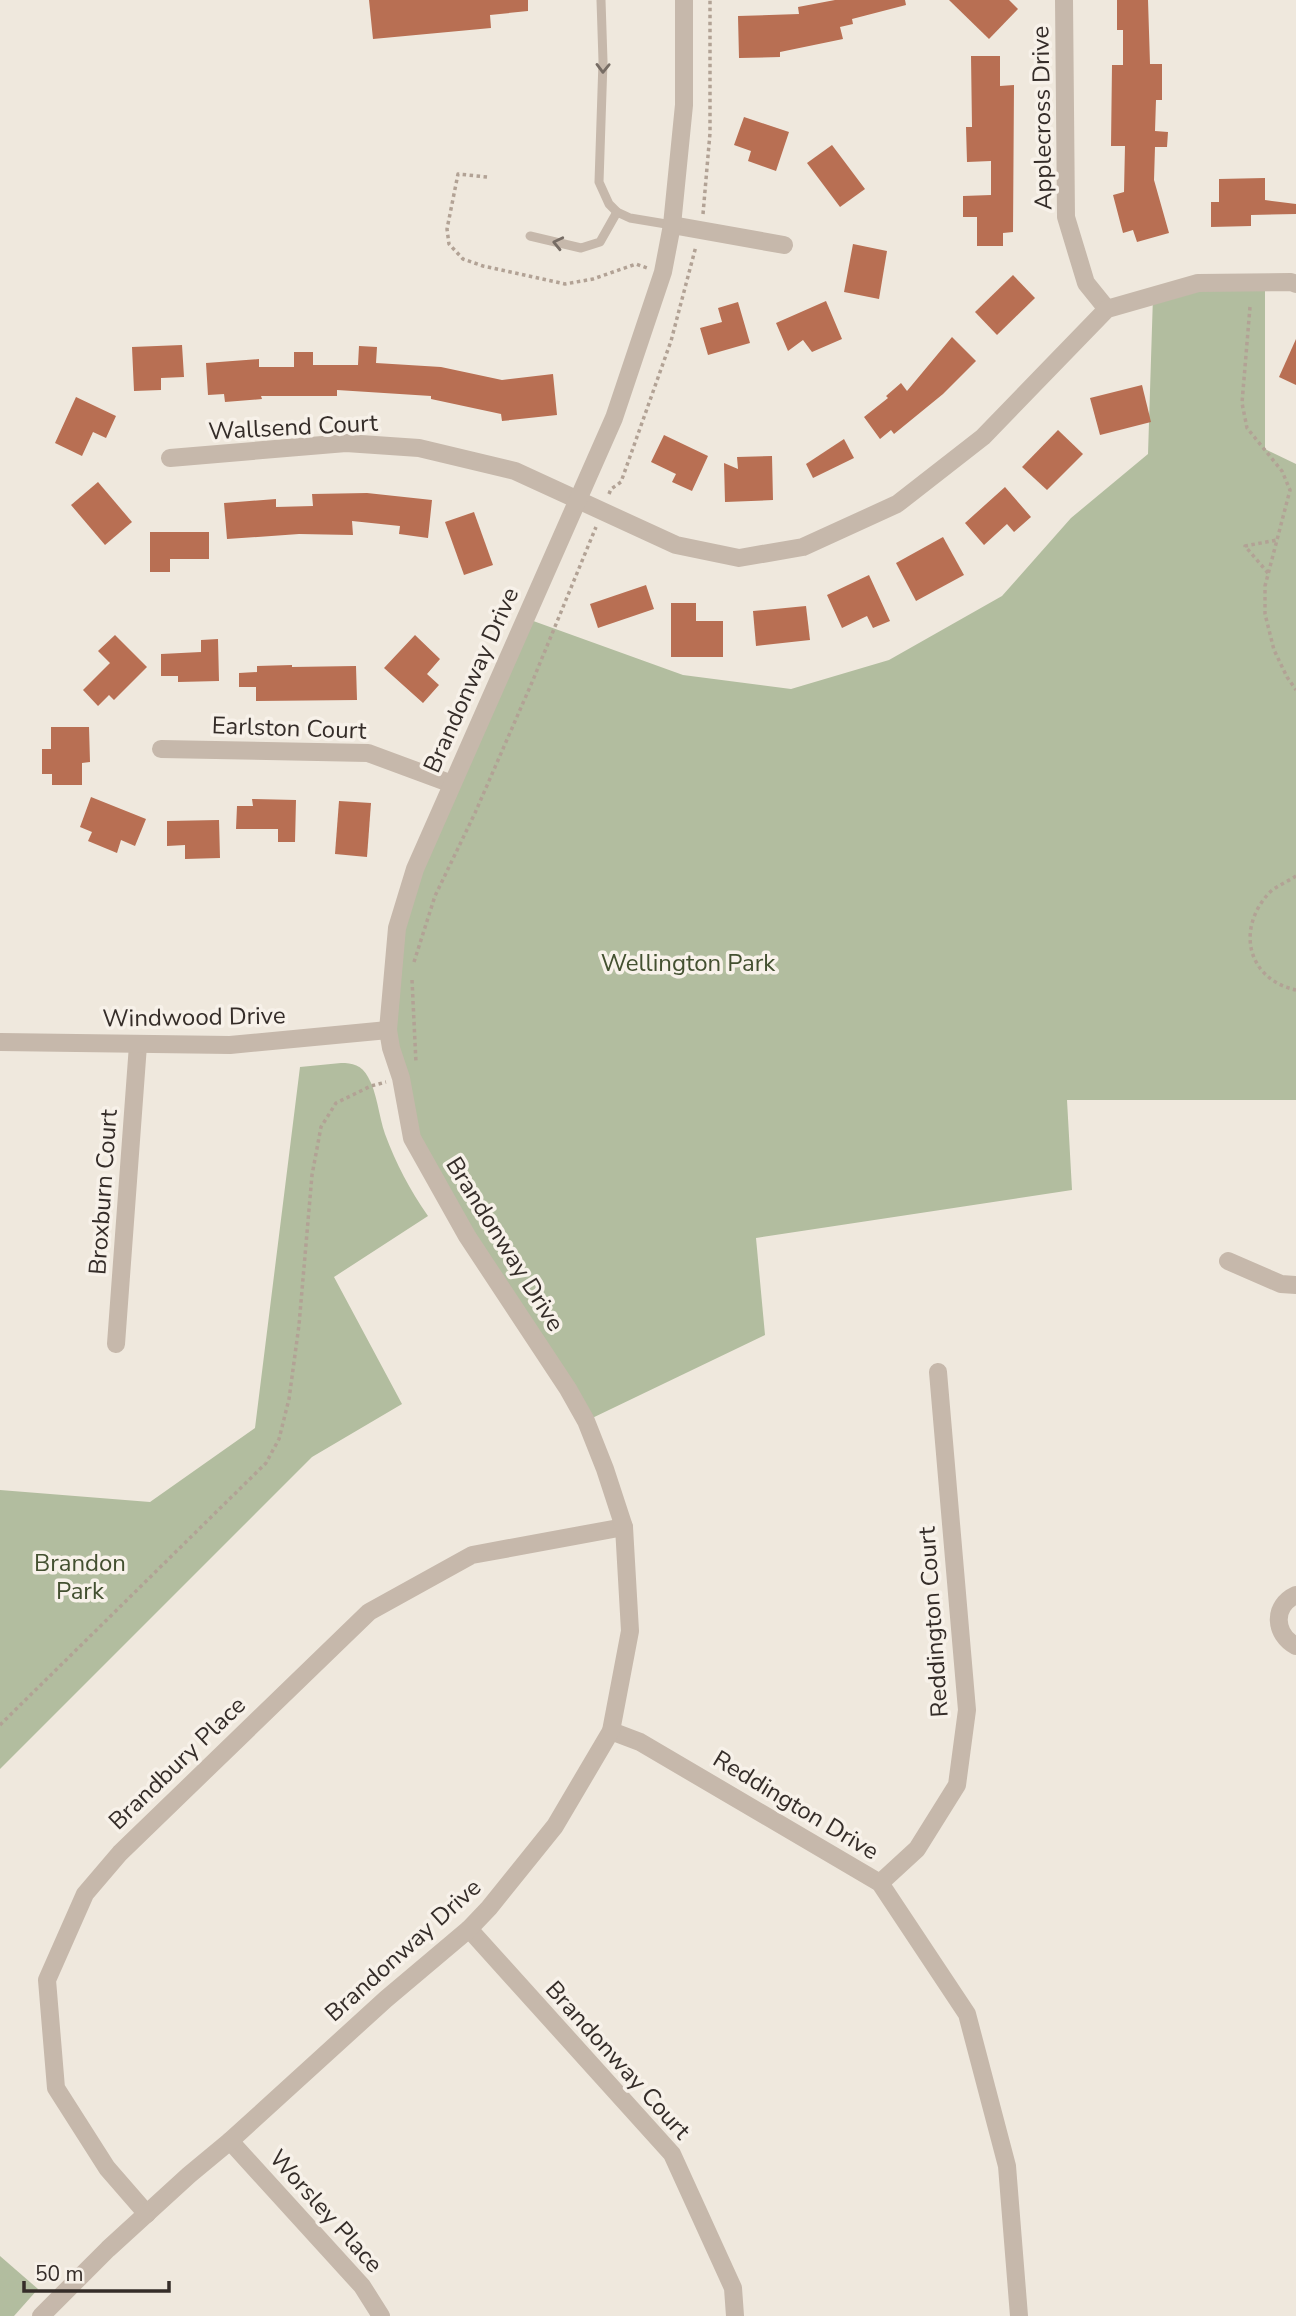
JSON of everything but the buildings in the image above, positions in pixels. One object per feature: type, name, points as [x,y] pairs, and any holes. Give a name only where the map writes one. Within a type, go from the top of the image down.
[{"type":"street","name":"Brandonway Drive","points":[[40,2316],[189,2175],[469,1929],[555,1826],[611,1731],[630,1631],[624,1527],[605,1469],[580,1410],[467,1236],[412,1138],[401,1078],[388,1030],[397,928],[415,869],[618,406],[663,272],[673,225],[684,105],[684,0]]},
{"type":"street","name":"Applecross Drive","points":[[1065,0],[1066,217],[1086,283],[1107,309]]},
{"type":"street","points":[[673,225],[784,245]]},
{"type":"street","points":[[1107,309],[1198,283],[1296,284]]},
{"type":"street","name":"Wallsend Court","points":[[170,458],[346,443],[419,448],[515,471],[677,545],[739,558],[803,547],[897,504],[983,437],[1107,309]]},
{"type":"street","name":"Earlston Court","points":[[161,749],[368,753],[452,784]]},
{"type":"street","name":"Windwood Drive","points":[[0,1042],[230,1045],[388,1030]]},
{"type":"street","name":"Broxburn Court","points":[[116,1343],[138,1045]]},
{"type":"street","points":[[1228,1261],[1281,1284],[1296,1285]]},
{"type":"street","name":"Reddington Court","points":[[880,1883],[917,1849],[957,1785],[967,1710],[938,1372]]},
{"type":"street","name":"Brandbury Place","points":[[147,2214],[107,2168],[56,2088],[47,1980],[85,1894],[120,1853],[369,1612],[472,1555],[624,1527]]},
{"type":"street","points":[[1296,1595],[1285,1602],[1278,1618],[1282,1635],[1296,1646]]},
{"type":"street","name":"Reddington Drive","points":[[611,1731],[640,1742],[880,1883],[967,2014],[1007,2165],[1019,2316]]},
{"type":"street","name":"Brandonway Court","points":[[469,1929],[672,2154],[733,2288],[735,2316]]},
{"type":"street","name":"Worsley Place","points":[[230,2141],[362,2286],[381,2316]]},
{"type":"lane","points":[[601,0],[603,61],[599,182],[609,204],[617,212],[630,218],[673,225]]},
{"type":"lane","points":[[530,236],[581,248],[600,242],[617,212]]},
{"type":"path","points":[[0,1725],[266,1463],[279,1439],[289,1399],[299,1325],[312,1175],[321,1127],[336,1103],[371,1086],[417,1073],[412,968],[435,896],[475,813],[533,680],[611,489],[621,482],[666,354],[705,206],[710,133],[710,0]]},
{"type":"path","points":[[1250,307],[1242,403],[1247,428],[1282,471],[1290,490],[1265,586],[1265,614],[1274,650],[1296,690]]},
{"type":"path","points":[[1269,573],[1245,546],[1277,540]]},
{"type":"path","points":[[1296,876],[1271,890],[1264,899],[1255,914],[1250,951],[1261,970],[1287,988],[1296,990]]},
{"type":"green space","name":"Wellington Park","points":[[1265,282],[1265,449],[1296,464],[1296,1100],[1067,1100],[1072,1190],[756,1238],[765,1335],[586,1421],[412,1138],[391,1048],[397,928],[525,618],[683,675],[791,689],[889,660],[1002,596],[1071,518],[1148,454],[1153,296]]},
{"type":"green space","name":"Brandon Park","points":[[341,1063],[356,1066],[368,1077],[394,1156],[409,1187],[428,1216],[334,1277],[402,1404],[312,1457],[0,1769],[0,1490],[150,1502],[255,1428],[300,1067]]},
{"type":"green space","points":[[0,2256],[38,2289],[14,2316],[0,2316]]}]
